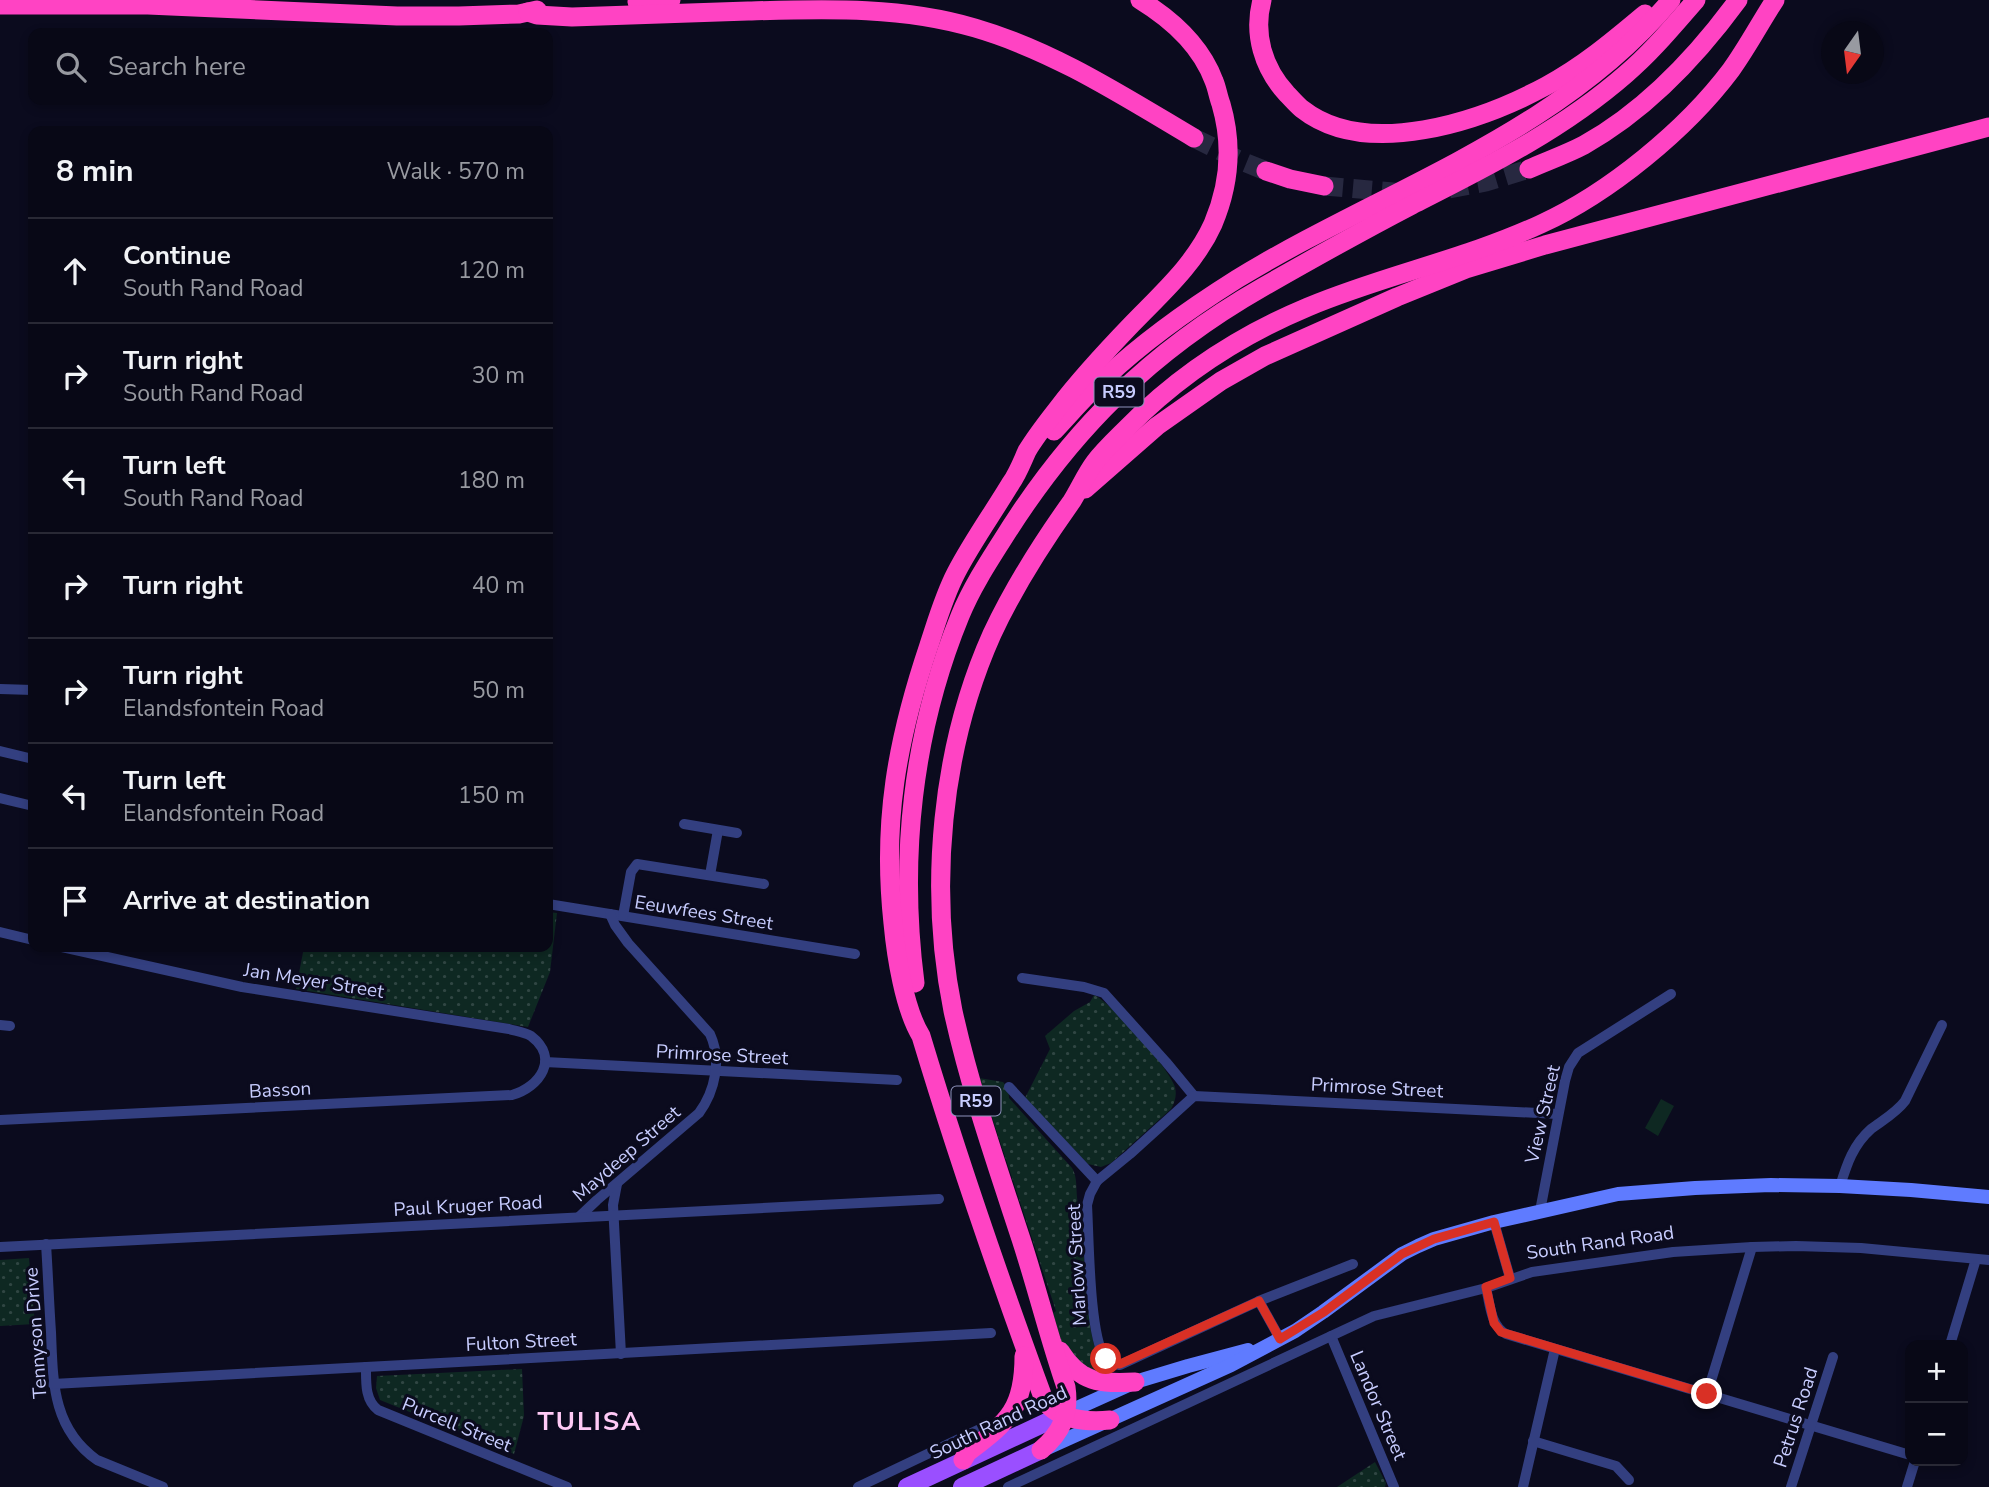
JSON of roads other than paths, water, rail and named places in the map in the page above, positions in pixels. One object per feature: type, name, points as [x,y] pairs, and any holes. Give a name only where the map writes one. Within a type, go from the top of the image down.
[{"type":"highway","points":[[0,5],[148,5],[459,16],[671,0]]},
{"type":"highway","points":[[921,1036],[909,1005],[895,945],[889,889],[889,829],[897,761],[907,713],[924,660],[956,573],[1019,471],[1033,442],[1095,364],[1190,261],[1204,242],[1226,187],[1229,159],[1227,123],[1214,80],[1191,42],[1159,12],[1140,0]]},
{"type":"highway","points":[[1262,0],[1258,30],[1260,44],[1264,58],[1279,86],[1301,108],[1315,117],[1346,129],[1385,134],[1416,131],[1477,116],[1547,86],[1596,53],[1659,0]]},
{"type":"highway","points":[[1019,471],[1105,377],[1166,328],[1239,278],[1527,123],[1573,92],[1605,66],[1634,40],[1671,0]]},
{"type":"highway","name":"R59","points":[[1024,1341],[962,1169],[921,1036],[910,943],[907,888],[917,766],[943,665],[976,582],[1020,511],[1087,424],[1179,341],[1262,287],[1509,155],[1570,118],[1648,54],[1696,0]]},
{"type":"highway","points":[[1529,169],[1583,146],[1651,96],[1688,61],[1738,0]]},
{"type":"highway","name":"R59","points":[[1049,1332],[975,1098],[952,1006],[944,938],[943,832],[958,734],[971,688],[991,636],[1043,541],[1096,461],[1140,415],[1195,369],[1273,323],[1310,306],[1539,225],[1592,196],[1655,148],[1702,103],[1730,71],[1775,0]]},
{"type":"highway","points":[[528,12],[572,17],[813,9],[877,10],[930,17],[975,28],[1054,57],[1194,138]]},
{"type":"highway","points":[[1074,498],[1097,481],[1157,426],[1221,381],[1265,356],[1397,297],[1466,270],[1545,245],[1989,127]]},
{"type":"highway","points":[[1266,171],[1324,186]]},
{"type":"highway","points":[[1049,1332],[1066,1360],[1082,1376],[1104,1383],[1135,1382]]},
{"type":"highway","points":[[1041,1450],[1057,1435],[1068,1404],[1066,1387],[1049,1332]]},
{"type":"highway","points":[[1024,1341],[1044,1400],[1050,1407],[1081,1420],[1110,1420]]},
{"type":"highway","points":[[963,1460],[967,1453],[1003,1425],[1017,1403],[1023,1380],[1024,1341]]},
{"type":"main road","name":"South Rand Road","points":[[962,1487],[1231,1365],[1324,1312],[1402,1254],[1434,1239],[1494,1222],[1618,1194],[1659,1190],[1772,1185],[1840,1186],[1989,1197]]},
{"type":"main road","name":"South Rand Road","points":[[907,1487],[1135,1382],[1266,1345]]},
{"type":"street","points":[[0,690],[28,690]]},
{"type":"street","points":[[0,751],[28,758]]},
{"type":"street","points":[[0,798],[28,805]]},
{"type":"street","points":[[684,824],[737,833]]},
{"type":"street","points":[[710,875],[718,830]]},
{"type":"street","points":[[623,916],[631,872],[637,864],[764,884]]},
{"type":"street","name":"Eeuwfees Street","points":[[553,905],[855,954]]},
{"type":"street","name":"Maydeep Street","points":[[579,1217],[699,1113],[710,1095],[715,1071],[716,1050],[710,1034],[628,943],[614,925],[610,914]]},
{"type":"street","points":[[628,943],[639,919]]},
{"type":"street","points":[[0,932],[28,939]]},
{"type":"street","name":"Jan Meyer Street","points":[[84,952],[242,987],[509,1029],[529,1034],[545,1054],[545,1062]]},
{"type":"street","points":[[1009,1087],[1097,1181],[1194,1096],[1104,993],[1084,987],[1022,978]]},
{"type":"street","name":"View Street","points":[[1540,1211],[1567,1072],[1575,1056],[1671,994]]},
{"type":"street","points":[[1840,1186],[1850,1156],[1859,1141],[1896,1112],[1905,1101],[1942,1025]]},
{"type":"street","name":"Primrose Street","points":[[545,1062],[897,1080]]},
{"type":"street","name":"Basson","points":[[0,1120],[512,1095],[524,1092],[534,1083],[541,1075],[545,1062]]},
{"type":"street","name":"Primrose Street","points":[[1194,1096],[1559,1114]]},
{"type":"street","name":"Marlow Street","points":[[1097,1181],[1087,1205],[1094,1321],[1104,1355],[1111,1363],[1120,1364],[1259,1301]]},
{"type":"street","points":[[617,1184],[613,1197],[621,1354]]},
{"type":"street","name":"Paul Kruger Road","points":[[0,1247],[939,1199]]},
{"type":"street","points":[[1494,1222],[1510,1278]]},
{"type":"street","name":"Tennyson Drive","points":[[46,1244],[52,1384],[64,1419],[75,1439],[89,1454],[121,1471],[163,1487]]},
{"type":"street","points":[[1707,1394],[1752,1247]]},
{"type":"street","name":"South Rand Road","points":[[1008,1487],[1387,1311],[1486,1287],[1532,1272],[1672,1252],[1752,1247],[1861,1248],[1989,1260]]},
{"type":"street","points":[[1952,1340],[1976,1259]]},
{"type":"street","points":[[1280,1339],[1259,1301],[1353,1264]]},
{"type":"street","points":[[1486,1287],[1494,1323],[1498,1329],[1511,1336],[1905,1454]]},
{"type":"street","name":"Fulton Street","points":[[52,1384],[990,1334]]},
{"type":"street","name":"Landor Street","points":[[1331,1336],[1394,1487]]},
{"type":"street","points":[[1522,1487],[1555,1349]]},
{"type":"street","name":"Petrus Road","points":[[1791,1487],[1833,1357]]},
{"type":"street","name":"Purcell Street","points":[[366,1367],[367,1391],[373,1406],[378,1410],[566,1487]]},
{"type":"street","points":[[858,1487],[982,1428]]},
{"type":"street","points":[[1533,1441],[1616,1466],[1629,1480]]},
{"type":"street","points":[[1907,1487],[1913,1466]]},
{"type":"tunnel","points":[[1194,138],[1266,171]]},
{"type":"tunnel","points":[[1449,189],[1486,182],[1529,169]]},
{"type":"tunnel","points":[[1324,186],[1405,193]]},
{"type":"district","name":"TULISA","points":[[590,1421]]}]
